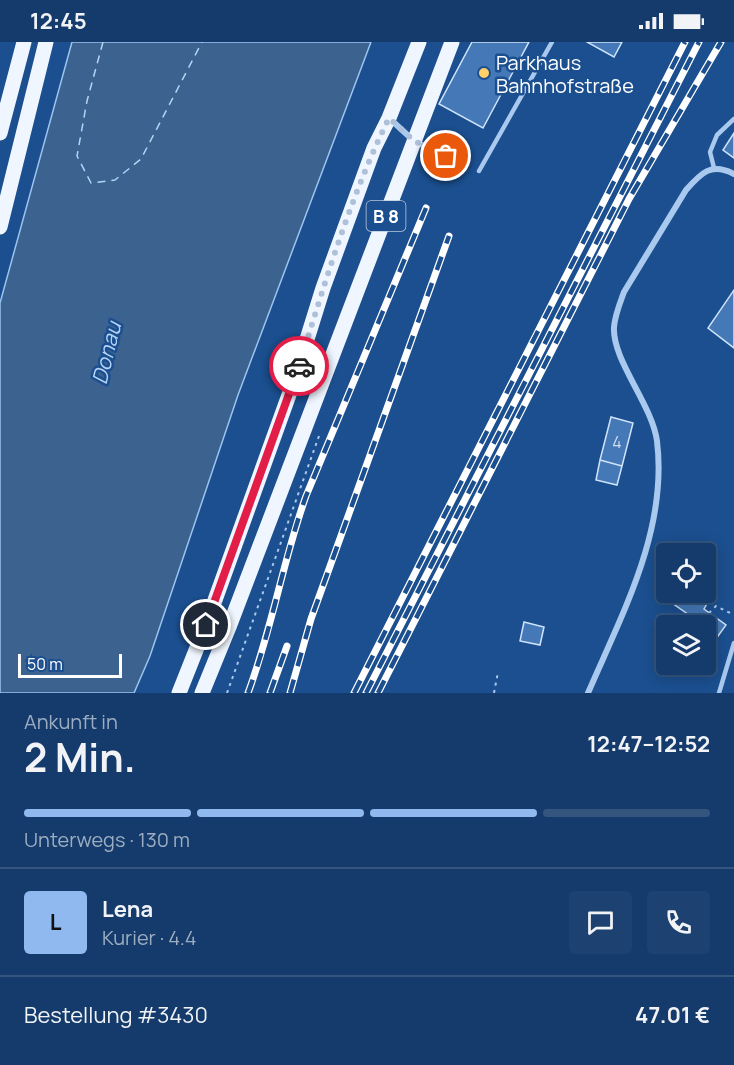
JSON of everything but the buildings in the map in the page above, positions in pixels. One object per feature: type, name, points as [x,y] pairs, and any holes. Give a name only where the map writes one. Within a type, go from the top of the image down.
[{"type":"main road","points":[[0,133],[24,42]]},
{"type":"main road","points":[[0,227],[46,42]]},
{"type":"main road","name":"B 8","points":[[179,693],[206,625],[294,381],[323,288],[374,148],[389,118],[419,42]]},
{"type":"main road","name":"B 8","points":[[201,693],[237,605],[452,42]]},
{"type":"street","points":[[389,118],[414,141],[446,156]]},
{"type":"street","points":[[588,693],[634,585],[650,537],[657,489],[657,441],[651,419],[619,353],[614,328],[617,310],[624,292],[686,190],[698,176],[714,168],[725,169],[734,174]]},
{"type":"lane","points":[[479,171],[552,42]]},
{"type":"lane","points":[[714,168],[710,152],[717,135],[734,119]]},
{"type":"lane","points":[[719,693],[734,643]]},
{"type":"path","points":[[709,613],[716,606],[734,615]]},
{"type":"path","points":[[494,693],[498,672]]},
{"type":"water","name":"Donau","points":[[72,42],[371,42],[238,395],[150,656],[134,693],[0,693],[0,303]]},
{"type":"ferry route","points":[[103,42],[87,101],[77,156],[91,183],[115,180],[141,159],[202,42]]},
{"type":"railway","points":[[354,693],[685,42]]},
{"type":"railway","points":[[366,693],[699,42]]},
{"type":"railway","points":[[378,693],[629,199],[721,42]]},
{"type":"railway","points":[[248,693],[306,496],[426,208]]},
{"type":"railway","points":[[290,693],[311,619],[449,236]]},
{"type":"railway","points":[[270,693],[287,646]]},
{"type":"way so far","points":[[299,366],[323,288],[374,148],[389,118],[414,141],[446,156]]},
{"type":"place","name":"Parkhaus Bahnhofstraße","points":[[484,73]]},
{"type":"route","points":[[206,625],[299,366]]}]
